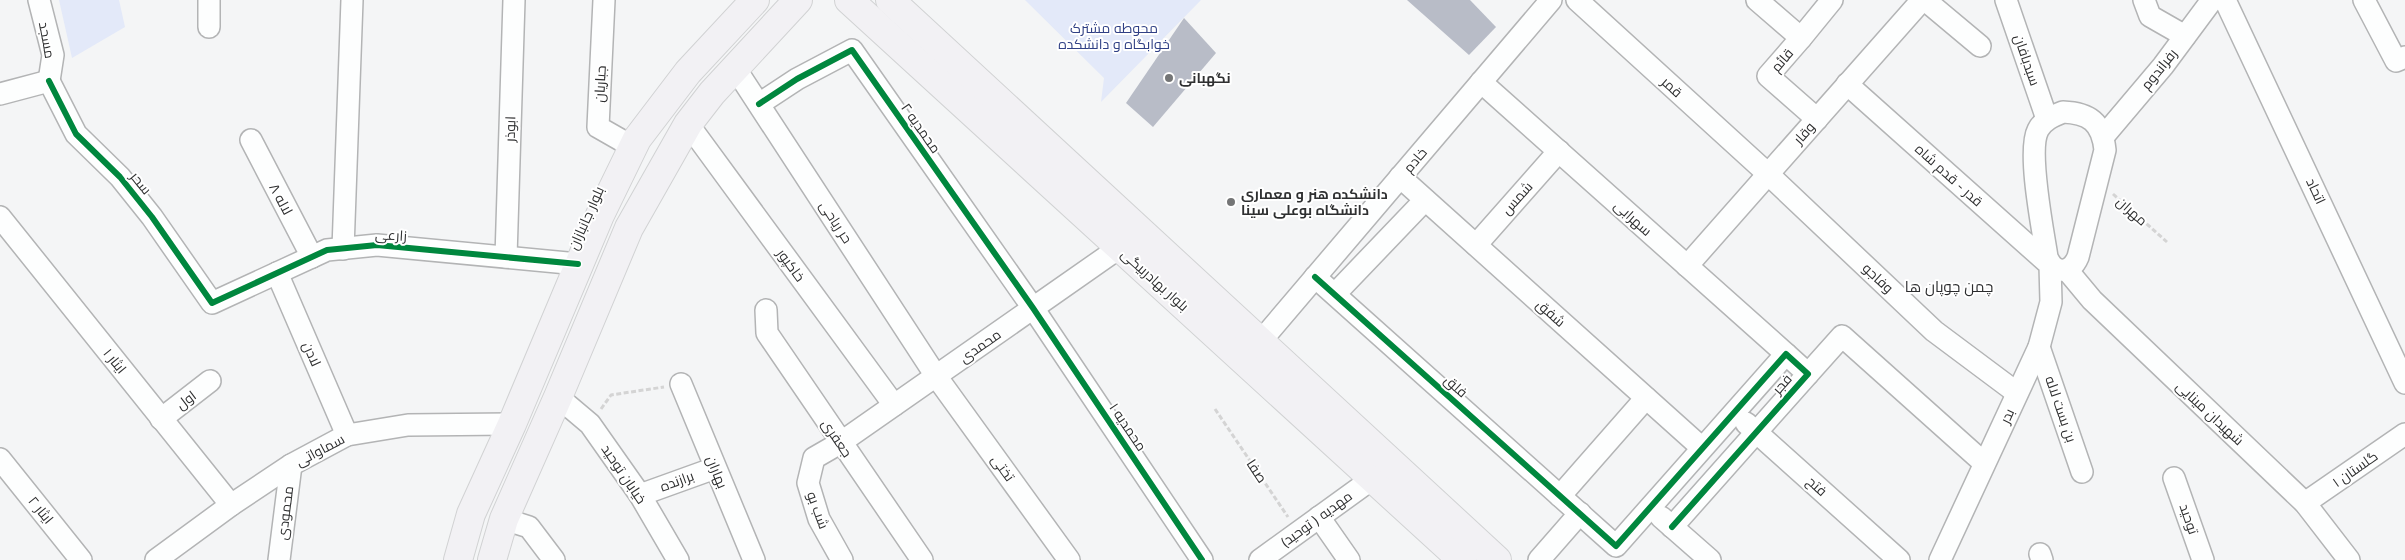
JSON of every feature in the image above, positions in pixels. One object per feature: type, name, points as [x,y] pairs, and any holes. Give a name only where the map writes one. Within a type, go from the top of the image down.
[{"type":"main road","name":"بلوار جانبازان","points":[[458,560],[471,514],[512,424],[578,264],[637,139],[688,72],[755,0]]},
{"type":"main road","points":[[492,560],[504,518],[558,397],[629,228],[688,124],[735,68],[798,0]]},
{"type":"main road","name":"بلوار بهادربیگی","points":[[848,0],[1119,248],[1380,470],[1497,560]]},
{"type":"main road","name":"بلوار بهادربیگی","points":[[890,0],[1260,342],[1462,560]]},
{"type":"street","name":"مسجد","points":[[39,0],[53,55],[49,81]]},
{"type":"street","points":[[208,27],[209,0]]},
{"type":"street","points":[[343,249],[352,0]]},
{"type":"street","name":"ابوذر","points":[[506,258],[514,0]]},
{"type":"street","name":"جباریان","points":[[604,0],[598,127],[633,147]]},
{"type":"street","name":"خادم","points":[[1260,342],[1551,0]]},
{"type":"street","name":"قمر","points":[[1577,0],[1768,174]]},
{"type":"street","name":"قائم","points":[[1757,0],[1801,38],[1768,76],[1816,119]]},
{"type":"street","points":[[1801,38],[1832,0]]},
{"type":"street","points":[[1924,0],[1980,46]]},
{"type":"street","name":"وقار","points":[[1687,266],[1847,84],[1924,0]]},
{"type":"street","name":"سبدبافان","points":[[2006,0],[2047,119]]},
{"type":"street","points":[[2144,0],[2150,16],[2185,36]]},
{"type":"street","name":"رفراندوم","points":[[2103,137],[2212,0]]},
{"type":"street","name":"اتحاد","points":[[2225,0],[2405,383]]},
{"type":"street","points":[[2364,0],[2396,61],[2405,57]]},
{"type":"street","name":"محمدیه ۲","points":[[759,104],[797,80],[852,50],[1033,308]]},
{"type":"street","name":"حر ریاحی","points":[[735,68],[936,376]]},
{"type":"street","points":[[0,94],[49,81]]},
{"type":"street","name":"سحر","points":[[49,81],[76,134],[120,177],[152,217],[212,303]]},
{"type":"street","name":"سهرابی","points":[[1481,82],[1786,354]]},
{"type":"street","name":"قدر - قدم شاه","points":[[1847,84],[2059,268]]},
{"type":"street","points":[[2047,119],[2062,112],[2080,113],[2094,122],[2103,137],[2105,150],[2078,257],[2074,265],[2059,268]]},
{"type":"street","name":"بدر","points":[[1940,560],[2039,347],[2051,302],[2059,268],[2042,228],[2034,142],[2038,129],[2047,119]]},
{"type":"street","name":"خاکپور","points":[[688,124],[894,406]]},
{"type":"street","name":"لاله ۸","points":[[251,140],[312,257]]},
{"type":"street","name":"شمس","points":[[1476,245],[1559,151]]},
{"type":"street","name":"وفاجو","points":[[1768,174],[1934,331],[2017,393]]},
{"type":"street","name":"شفق","points":[[1400,177],[1702,448]]},
{"type":"street","points":[[1335,294],[1425,200]]},
{"type":"street","name":"ایثار ۱","points":[[0,217],[231,505]]},
{"type":"street","name":"زارعی","points":[[212,303],[327,250],[377,245],[578,264]]},
{"type":"street","name":"محمدی","points":[[840,443],[1119,248]]},
{"type":"street","name":"شهیدان مینایی","points":[[2059,268],[2305,503],[2349,560]]},
{"type":"street","name":"لادن","points":[[276,274],[347,434]]},
{"type":"street","name":"فلق","points":[[1315,276],[1616,546],[1650,507]]},
{"type":"street","name":"محمدیه ۱","points":[[1033,308],[1202,560]]},
{"type":"street","name":"جعفری","points":[[766,310],[768,334],[840,443],[922,560]]},
{"type":"street","points":[[1808,374],[1842,336],[1984,463]]},
{"type":"street","name":"بن بست لاله","points":[[2039,347],[2082,472]]},
{"type":"street","name":"فجر","points":[[1650,507],[1786,354],[1808,374],[1672,527]]},
{"type":"street","name":"تختی","points":[[936,376],[1069,560]]},
{"type":"street","name":"اول","points":[[161,419],[210,381]]},
{"type":"street","name":"بهاران","points":[[682,384],[754,560]]},
{"type":"street","name":"خیابان توحید","points":[[558,397],[590,424],[640,495],[678,560]]},
{"type":"street","points":[[1560,496],[1646,398]]},
{"type":"street","name":"فتح","points":[[1734,412],[1899,560]]},
{"type":"street","name":"سماواتی","points":[[156,560],[231,505],[291,465],[347,434],[408,424],[512,424]]},
{"type":"street","name":"گلستان ۱","points":[[2305,503],[2405,434]]},
{"type":"street","name":"شب بو","points":[[840,443],[814,458],[808,483],[818,519],[842,560]]},
{"type":"street","name":"ایثار ۲","points":[[0,460],[81,560]]},
{"type":"street","name":"محمودی","points":[[279,560],[291,465]]},
{"type":"street","name":"برازنده","points":[[640,495],[715,468]]},
{"type":"street","name":"مهدیه ( توحید)","points":[[1267,558],[1380,470]]},
{"type":"street","name":"توحید","points":[[2174,478],[2203,560]]},
{"type":"street","points":[[1650,507],[1710,560]]},
{"type":"street","points":[[1539,560],[1580,514]]},
{"type":"street","points":[[1319,517],[1349,560]]},
{"type":"street","points":[[504,518],[529,527],[554,560]]},
{"type":"path","points":[[590,424],[611,395],[682,384]]},
{"type":"green space","points":[[59,0],[119,0],[125,27],[72,58]]},
{"type":"green space","name":"محوطه مشترک خوابگاه و دانشکده","points":[[1025,0],[1201,0],[1101,102],[1104,78]]},
{"type":"building","points":[[1407,0],[1470,0],[1496,27],[1469,55]]},
{"type":"building","name":"نگهبانی","points":[[1184,18],[1216,53],[1153,127],[1126,103]]},
{"type":"cycle path","points":[[759,104],[797,79],[852,50],[1033,308],[1202,560]]},
{"type":"cycle path","points":[[49,81],[76,134],[120,177],[152,217],[212,303],[327,250],[377,245],[578,264]]},
{"type":"cycle path","points":[[1315,277],[1616,546],[1786,354],[1808,374],[1672,527]]},
{"type":"place","name":"نگهبانی","points":[[1169,78]]},
{"type":"place","name":"دانشکده هنر و معماری دانشگاه بوعلی سینا","points":[[1231,202]]},
{"type":"district","name":"چمن چوپان ها","points":[[1949,287]]}]
